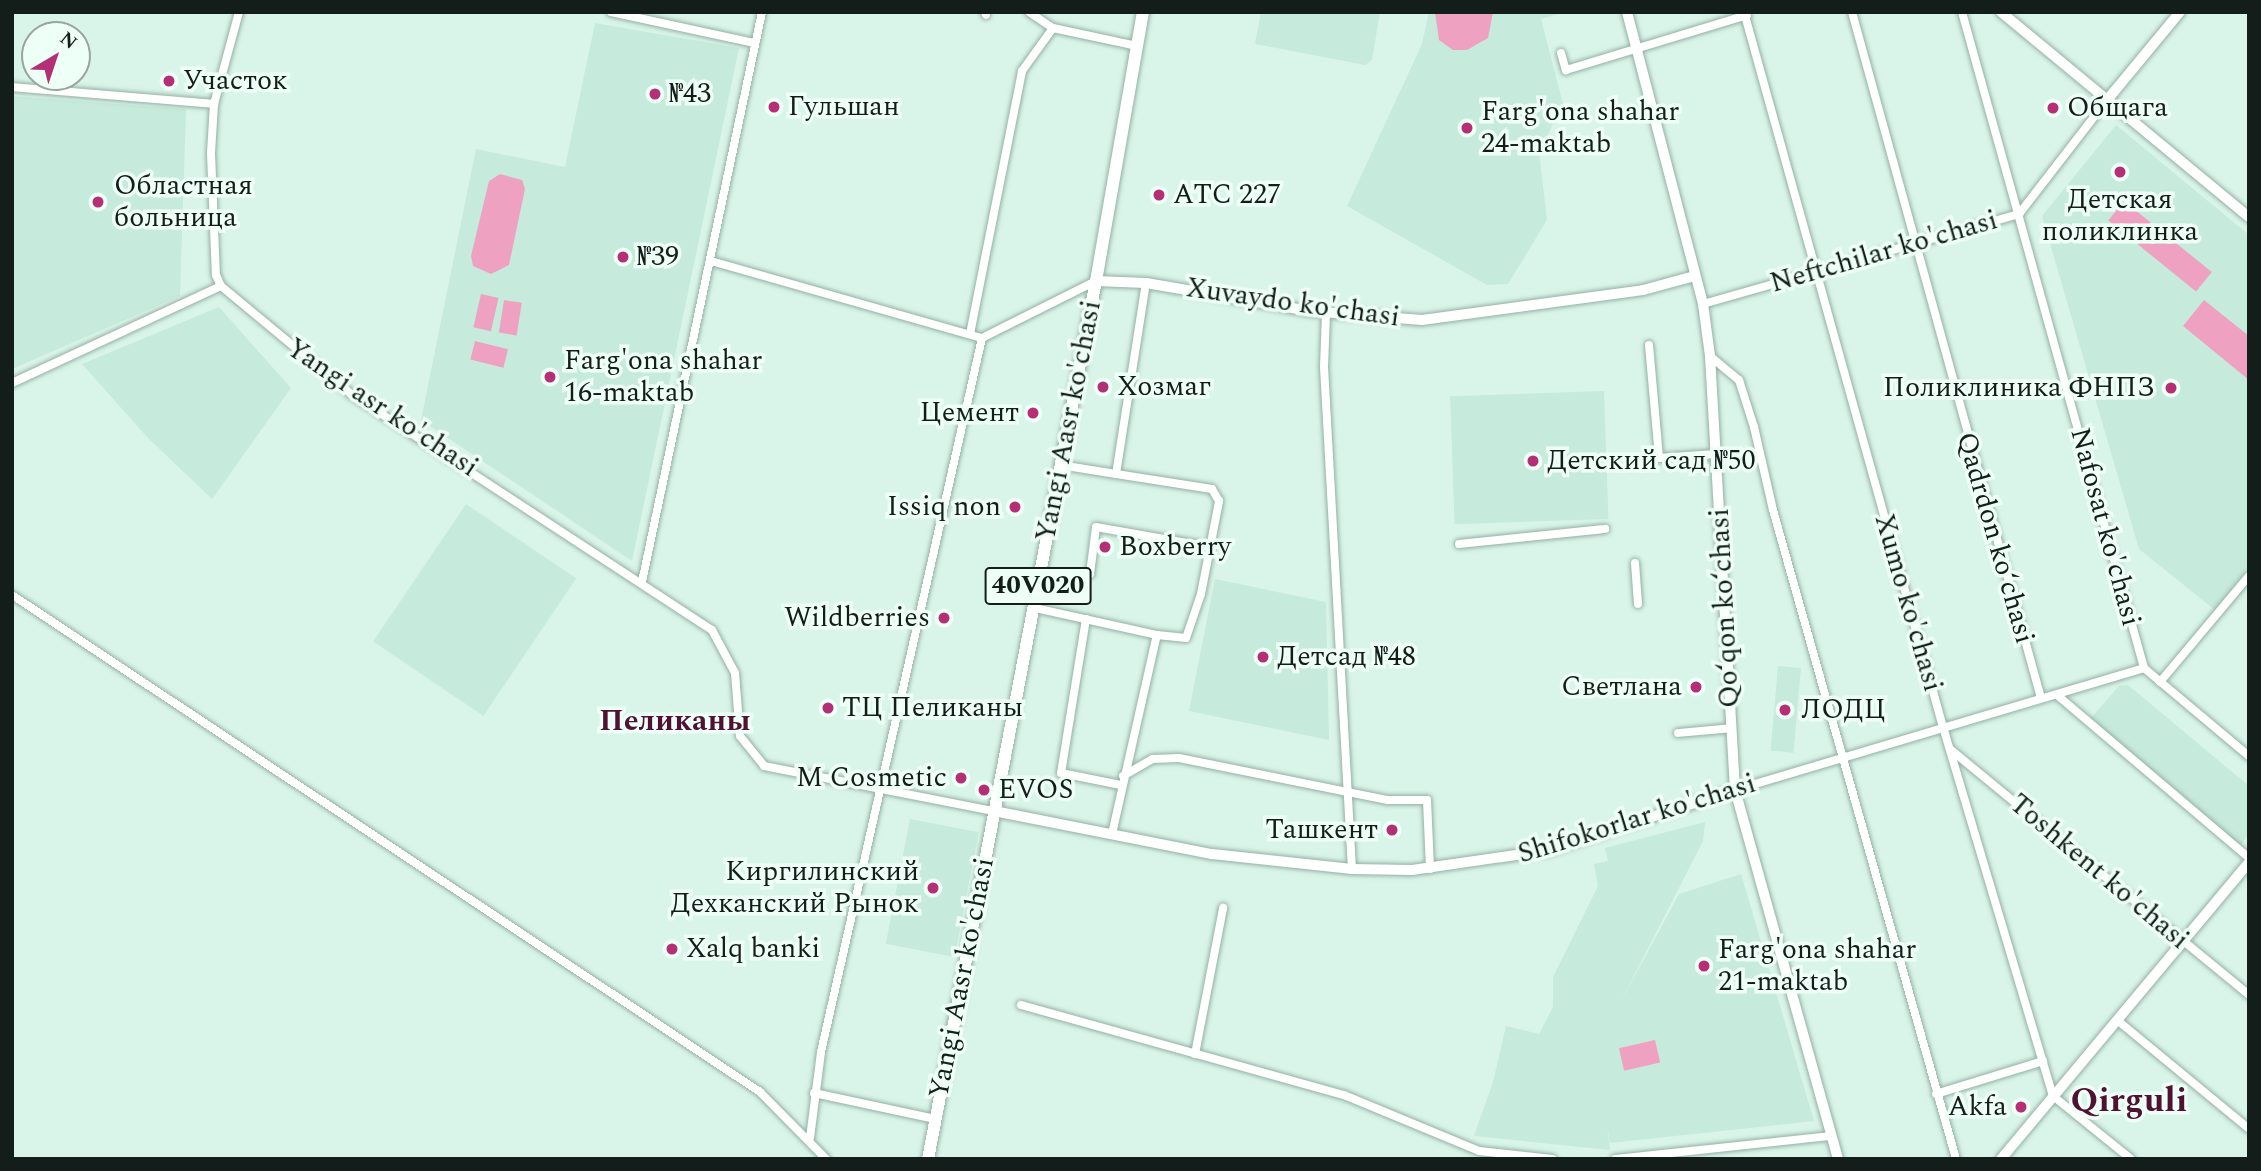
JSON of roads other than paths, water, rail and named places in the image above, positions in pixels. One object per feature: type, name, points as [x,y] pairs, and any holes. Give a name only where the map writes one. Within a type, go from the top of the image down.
[{"type":"main road","name":"Yangi Aasr ko'chasi","points":[[928,1159],[1035,608],[1143,12]]},
{"type":"street","points":[[12,383],[221,286],[216,275],[211,153],[214,104],[239,12]]},
{"type":"street","points":[[611,12],[754,43]]},
{"type":"street","points":[[642,582],[762,12]]},
{"type":"street","points":[[1029,12],[1053,28],[1137,46]]},
{"type":"street","name":"Qoʻqon koʻchasi","points":[[1627,12],[1703,304],[1710,356],[1735,790],[1838,1159]]},
{"type":"street","name":"Qadrdon koʻchasi","points":[[1852,12],[1912,243],[2041,698]]},
{"type":"street","name":"Nafosat ko'chasi","points":[[1962,12],[2144,668]]},
{"type":"street","points":[[2001,12],[2249,217]]},
{"type":"street","name":"Neftchilar ko'chasi","points":[[1703,304],[2019,214],[2180,12]]},
{"type":"street","points":[[1562,52],[1566,70],[1638,51],[1746,14]]},
{"type":"street","name":"Xumo ko'chasi","points":[[1746,14],[1943,727],[2053,1096]]},
{"type":"street","points":[[970,334],[1021,71],[1053,28]]},
{"type":"street","points":[[12,87],[214,104]]},
{"type":"street","points":[[711,261],[982,338],[1096,281]]},
{"type":"street","name":"Xuvaydo ko'chasi","points":[[1096,281],[1146,283],[1325,313],[1422,320],[1501,313],[1643,290],[1695,276]]},
{"type":"street","points":[[1116,474],[1146,283]]},
{"type":"street","name":"Yangi asr ko'chasi","points":[[221,286],[351,394],[712,630],[723,644],[735,673],[740,736],[753,757],[764,766],[994,811]]},
{"type":"street","points":[[1325,313],[1324,367],[1352,869]]},
{"type":"street","points":[[810,1138],[814,1093],[959,427],[982,338]]},
{"type":"street","points":[[1649,345],[1659,457],[1716,454]]},
{"type":"street","points":[[1710,356],[1739,380],[1956,1159]]},
{"type":"street","points":[[1035,608],[1157,635],[1186,638],[1219,501],[1212,489],[1060,465]]},
{"type":"street","points":[[1090,573],[1096,527],[1209,547]]},
{"type":"street","points":[[1458,544],[1605,529]]},
{"type":"street","points":[[1635,563],[1638,604]]},
{"type":"street","points":[[2160,682],[2249,576]]},
{"type":"street","points":[[12,595],[760,1092],[810,1138],[826,1159]]},
{"type":"street","points":[[1086,619],[1061,773],[1122,781],[1153,759],[1179,758],[1348,793],[1427,800],[1430,869]]},
{"type":"street","points":[[1112,834],[1157,635]]},
{"type":"street","points":[[2144,668],[2249,756]]},
{"type":"street","name":"Shifokorlar ko'chasi","points":[[994,811],[1212,854],[1352,869],[1430,869],[1550,850],[1735,790],[2144,668]]},
{"type":"street","points":[[2001,1159],[2249,860],[2057,695]]},
{"type":"street","points":[[1678,733],[1732,728]]},
{"type":"street","name":"Toshkent ko'chasi","points":[[1950,748],[2249,995]]},
{"type":"street","points":[[1195,1054],[1223,908]]},
{"type":"street","points":[[1021,1005],[1350,1097],[1479,1151],[1553,1159]]},
{"type":"street","points":[[2117,1020],[2249,1129]]},
{"type":"street","points":[[1936,1094],[2043,1061]]},
{"type":"street","points":[[814,1093],[935,1119]]},
{"type":"street","points":[[2053,1096],[2131,1159]]},
{"type":"street","points":[[1615,1159],[1830,1136]]},
{"type":"place","name":"Участок","points":[[169,81]]},
{"type":"place","name":"№43","points":[[655,94]]},
{"type":"place","name":"Гульшан","points":[[774,107]]},
{"type":"place","name":"Общага","points":[[2053,108]]},
{"type":"place","name":"Farg'ona shahar 24-maktab","points":[[1467,128]]},
{"type":"place","name":"Детская поликлинка","points":[[2120,172]]},
{"type":"place","name":"АТС 227","points":[[1159,195]]},
{"type":"place","name":"Областная больница","points":[[98,202]]},
{"type":"place","name":"№39","points":[[623,257]]},
{"type":"place","name":"Farg'ona shahar 16-maktab","points":[[550,377]]},
{"type":"place","name":"Хозмаг","points":[[1103,387]]},
{"type":"place","name":"Поликлиника ФНПЗ","points":[[2171,388]]},
{"type":"place","name":"Цемент","points":[[1033,413]]},
{"type":"place","name":"Детский сад №50","points":[[1533,461]]},
{"type":"place","name":"Issiq non","points":[[1015,507]]},
{"type":"place","name":"Boxberry","points":[[1105,547]]},
{"type":"place","name":"Wildberries","points":[[944,618]]},
{"type":"place","name":"Детсад №48","points":[[1263,657]]},
{"type":"place","name":"Светлана","points":[[1696,687]]},
{"type":"place","name":"ТЦ Пеликаны","points":[[828,708]]},
{"type":"place","name":"ЛОДЦ","points":[[1785,710]]},
{"type":"place","name":"M Cosmetic","points":[[961,778]]},
{"type":"place","name":"EVOS","points":[[984,790]]},
{"type":"place","name":"Ташкент","points":[[1392,830]]},
{"type":"place","name":"Киргилинский Дехканский Рынок","points":[[933,888]]},
{"type":"place","name":"Xalq banki","points":[[672,949]]},
{"type":"place","name":"Farg'ona shahar 21-maktab","points":[[1704,966]]},
{"type":"place","name":"Akfa","points":[[2021,1107]]},
{"type":"district","name":"Пеликаны","points":[[675,721]]},
{"type":"district","name":"Qirguli","points":[[2129,1101]]}]
